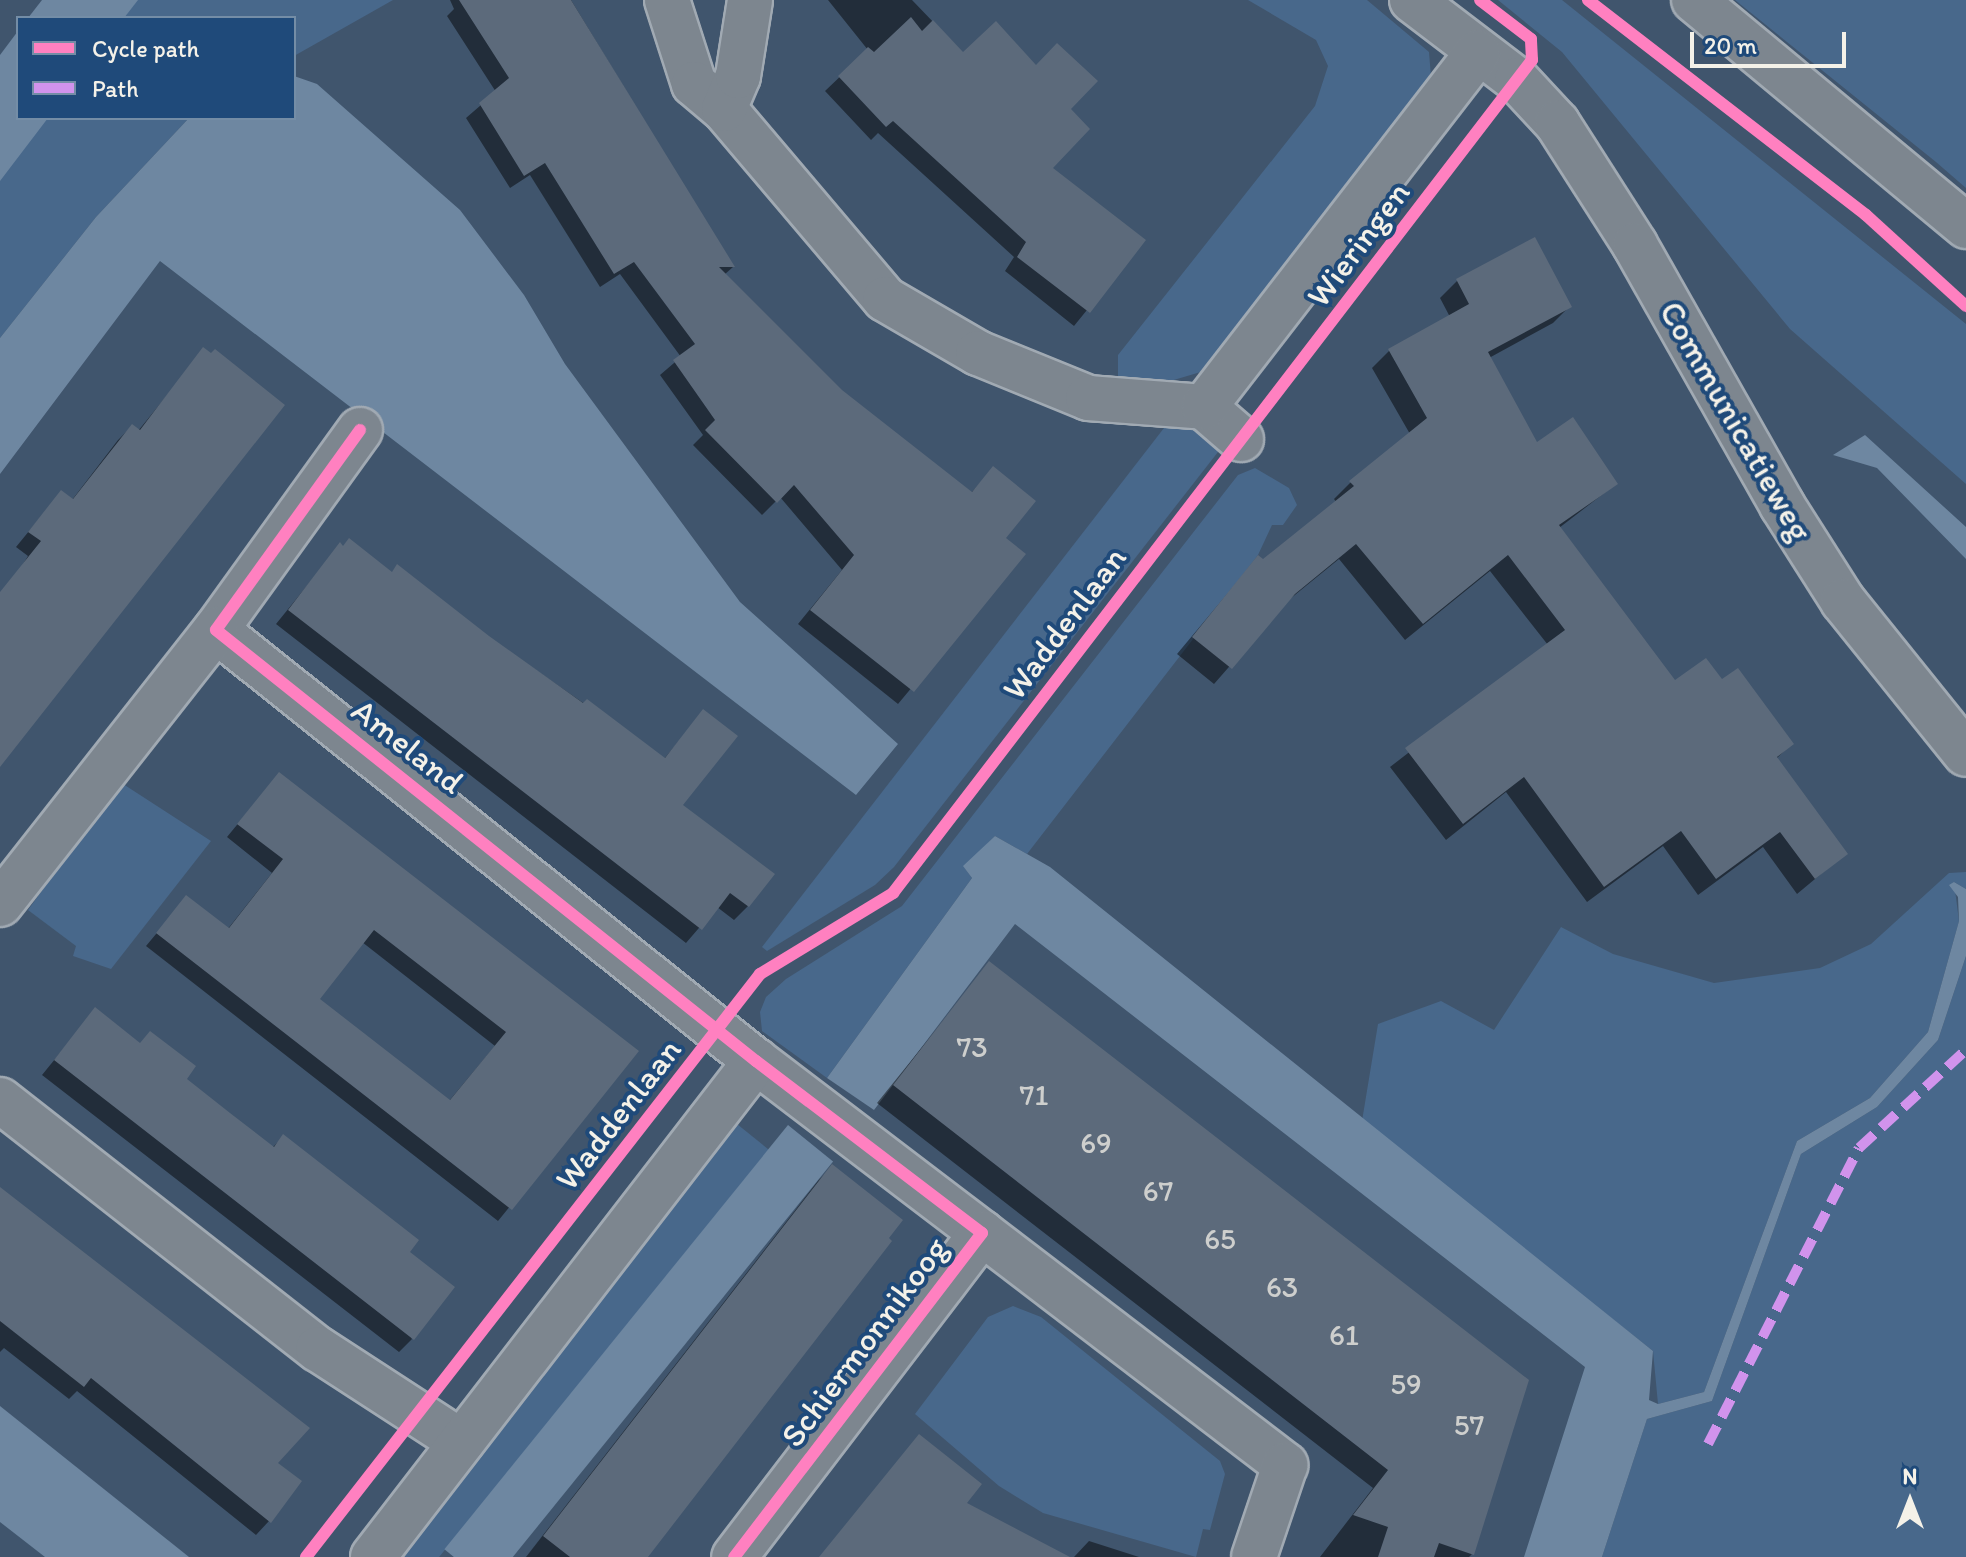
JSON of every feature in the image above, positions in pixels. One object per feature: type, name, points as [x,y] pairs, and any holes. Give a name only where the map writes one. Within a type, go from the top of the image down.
[{"type":"street","points":[[667,0],[694,84],[724,109],[885,299],[978,353],[1088,398],[1204,407],[1241,439]]},
{"type":"street","points":[[724,109],[738,76],[750,0]]},
{"type":"street","name":"Communicatieweg","points":[[1412,0],[1517,80],[1557,123],[1635,245],[1782,505],[1843,601],[1966,754]]},
{"type":"street","points":[[1694,0],[1966,226]]},
{"type":"street","name":"Wieringen","points":[[1204,407],[1478,52]]},
{"type":"street","points":[[0,904],[216,630],[360,430]]},
{"type":"street","name":"Ameland","points":[[216,630],[756,1061]]},
{"type":"street","points":[[373,1557],[756,1061]]},
{"type":"street","name":"Schiermonnikoog","points":[[756,1061],[1285,1465],[1254,1557]]},
{"type":"street","points":[[0,1100],[318,1349],[461,1442]]},
{"type":"street","name":"Schiermonnikoog","points":[[734,1557],[982,1233]]},
{"type":"shaded area","points":[[42,0],[138,0],[126,16],[30,16]]},
{"type":"shaded area","points":[[135,0],[393,0],[296,55],[296,16],[123,16]]},
{"type":"shaded area","points":[[1248,0],[1367,0],[1429,52],[1431,77],[1204,371],[1167,382],[1118,380],[1118,355],[1315,106],[1328,66],[1316,40]]},
{"type":"shaded area","points":[[1498,0],[1562,0],[1966,324],[1966,484],[1790,329],[1562,52]]},
{"type":"shaded area","points":[[1735,0],[1966,0],[1966,188],[1936,162]]},
{"type":"shaded area","points":[[16,34],[16,120],[46,120],[0,181],[0,55]]},
{"type":"shaded area","points":[[296,77],[317,84],[460,210],[524,295],[565,364],[740,602],[898,744],[856,795],[160,261],[0,474],[0,338],[96,217],[187,120],[296,120]]},
{"type":"shaded area","points":[[42,120],[187,120],[96,217],[0,338],[0,174]]},
{"type":"shaded area","points":[[1215,417],[1225,443],[894,867],[875,885],[767,951],[762,947],[1164,428]]},
{"type":"shaded area","points":[[1865,435],[1966,527],[1966,559],[1877,468],[1833,455]]},
{"type":"shaded area","points":[[1255,468],[1289,488],[1297,505],[1283,525],[1272,525],[1258,555],[1027,854],[995,836],[964,867],[972,878],[827,1078],[762,1031],[760,1012],[766,997],[786,979],[902,906],[1238,475]]},
{"type":"shaded area","points":[[120,782],[211,841],[111,969],[73,956],[76,946],[28,910]]},
{"type":"shaded area","points":[[995,836],[1050,867],[1653,1351],[1649,1400],[1658,1404],[1704,1392],[1797,1141],[1870,1098],[1928,1032],[1959,921],[1958,897],[1949,885],[1954,882],[1966,889],[1966,956],[1938,1040],[1877,1107],[1801,1154],[1712,1401],[1647,1419],[1602,1557],[1524,1557],[1585,1367],[1015,924],[874,1110],[827,1078],[972,878],[963,866]]},
{"type":"shaded area","points":[[1966,872],[1966,889],[1954,882],[1959,921],[1928,1032],[1870,1098],[1797,1141],[1704,1392],[1658,1404],[1653,1351],[1362,1121],[1378,1024],[1441,1001],[1494,1030],[1561,927],[1613,954],[1714,983],[1820,968],[1871,944],[1949,873]]},
{"type":"shaded area","points":[[1966,956],[1966,1557],[1602,1557],[1647,1419],[1712,1401],[1801,1154],[1877,1107],[1938,1040]]},
{"type":"shaded area","points":[[737,1124],[769,1150],[439,1557],[404,1557],[393,1548]]},
{"type":"shaded area","points":[[788,1125],[833,1162],[513,1557],[454,1557],[444,1549]]},
{"type":"shaded area","points":[[1013,1306],[1041,1317],[1220,1461],[1225,1474],[1210,1530],[1203,1529],[1196,1557],[1043,1513],[999,1486],[915,1414],[988,1317]]},
{"type":"shaded area","points":[[0,1406],[189,1557],[45,1557],[0,1522]]},
{"type":"building","points":[[459,0],[571,0],[735,267],[719,267],[842,390],[972,492],[993,466],[1036,501],[1006,538],[1026,554],[914,692],[810,610],[854,555],[794,485],[777,503],[705,430],[715,420],[673,360],[695,344],[634,262],[614,274],[545,163],[524,176],[479,103],[509,78]]},
{"type":"building","points":[[911,17],[922,31],[933,20],[963,52],[996,21],[1036,65],[1057,43],[1098,81],[1071,109],[1090,129],[1053,168],[1146,240],[1090,313],[1017,257],[1026,242],[893,121],[886,127],[838,76],[868,47],[874,52]]},
{"type":"building","points":[[1535,237],[1572,307],[1488,352],[1537,442],[1573,417],[1618,484],[1559,525],[1675,680],[1706,658],[1722,679],[1738,668],[1794,744],[1777,757],[1848,854],[1815,879],[1780,832],[1716,879],[1681,831],[1604,887],[1524,777],[1463,824],[1405,748],[1565,630],[1508,555],[1423,624],[1356,544],[1295,594],[1232,669],[1192,637],[1258,555],[1263,559],[1354,486],[1349,481],[1427,418],[1388,349],[1469,304],[1456,279]]},
{"type":"building","points":[[203,347],[211,353],[215,349],[285,405],[0,767],[0,592],[41,541],[28,532],[61,490],[73,499],[132,424],[140,430]]},
{"type":"building","points":[[349,538],[392,572],[397,564],[489,636],[583,703],[587,699],[665,758],[703,709],[738,736],[683,805],[775,874],[749,907],[730,893],[702,930],[288,610],[340,542],[343,546]]},
{"type":"building","points":[[279,772],[639,1051],[512,1210],[156,933],[186,895],[229,928],[283,859],[237,824]],"holes":[[[374,930],[506,1032],[450,1100],[320,999]]]},
{"type":"building","points":[[989,961],[1529,1380],[1474,1555],[1439,1543],[1434,1557],[1378,1557],[1388,1527],[1353,1515],[1388,1470],[893,1085]]},
{"type":"building","points":[[95,1007],[140,1043],[150,1031],[196,1066],[187,1079],[230,1113],[274,1147],[283,1134],[419,1240],[410,1252],[455,1287],[414,1340],[54,1060]]},
{"type":"building","points":[[832,1164],[903,1220],[889,1238],[892,1241],[648,1557],[570,1557],[543,1536]]},
{"type":"building","points":[[0,1187],[310,1428],[278,1463],[302,1481],[271,1523],[91,1378],[84,1387],[0,1321]]},
{"type":"building","points":[[919,1434],[982,1484],[967,1503],[1070,1557],[819,1557]]},
{"type":"marked path","points":[[1708,1444],[1859,1148],[1966,1050]]},
{"type":"cycle path","name":"Waddenlaan","points":[[306,1557],[760,974],[893,893],[1532,60],[1531,39],[1480,0]]},
{"type":"cycle path","points":[[1588,0],[1866,215],[1966,306]]},
{"type":"cycle path","points":[[360,430],[216,630],[756,1061],[982,1233],[734,1557]]}]
